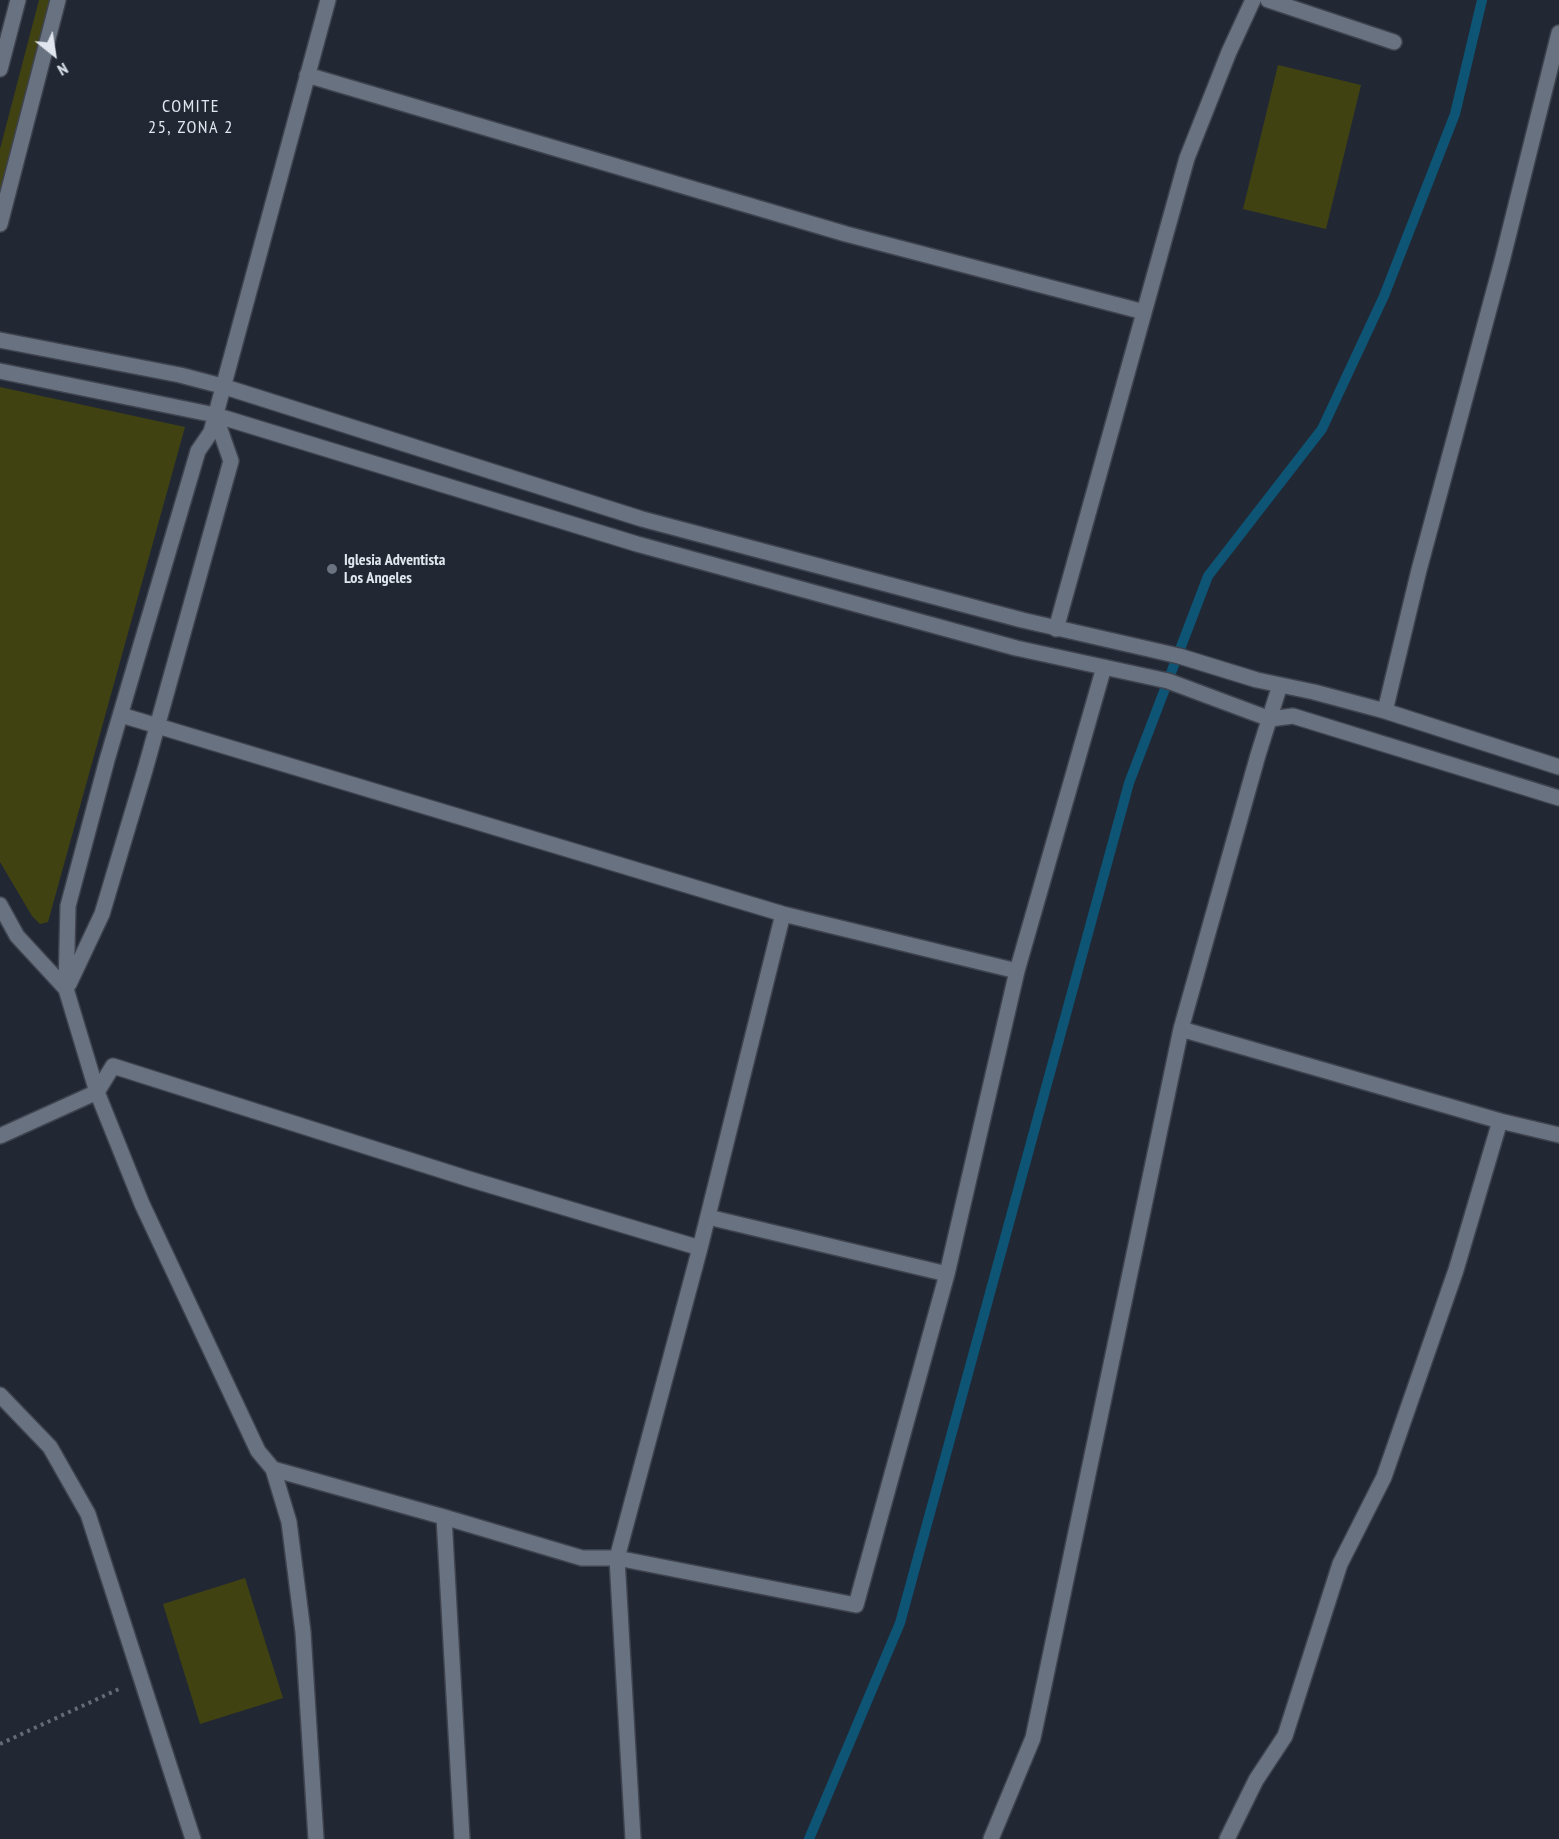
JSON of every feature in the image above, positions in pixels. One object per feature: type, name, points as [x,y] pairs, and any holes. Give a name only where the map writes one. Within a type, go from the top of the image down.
[{"type":"street","points":[[0,69],[18,0]]},
{"type":"street","points":[[0,224],[58,0]]},
{"type":"street","points":[[316,1839],[303,1632],[289,1522],[273,1469],[258,1451],[142,1204],[97,1092],[66,990],[69,906],[107,760],[198,451],[210,432],[215,415],[328,0]]},
{"type":"street","points":[[1056,629],[1187,158],[1252,0]]},
{"type":"street","points":[[1268,0],[1394,42]]},
{"type":"street","points":[[1385,711],[1419,570],[1555,64],[1559,33]]},
{"type":"street","points":[[307,75],[846,234],[1144,312]]},
{"type":"street","points":[[0,339],[180,375],[222,386],[642,519],[1056,629],[1179,656],[1257,680],[1385,711],[1559,767]]},
{"type":"street","points":[[0,371],[215,415],[637,544],[1016,648],[1168,681],[1270,719],[1293,716],[1559,798]]},
{"type":"street","points":[[66,990],[102,914],[231,461],[215,415]]},
{"type":"street","points":[[273,1469],[582,1558],[617,1558],[856,1605],[947,1274],[1017,971],[1104,667]]},
{"type":"street","points":[[992,1839],[1033,1738],[1181,1029],[1281,685]]},
{"type":"street","points":[[121,715],[783,914],[1017,971]]},
{"type":"street","points":[[0,905],[17,936],[66,990]]},
{"type":"street","points":[[633,1839],[617,1558],[708,1217],[783,914]]},
{"type":"street","points":[[1181,1029],[1500,1121],[1559,1135]]},
{"type":"street","points":[[0,1136],[97,1092],[113,1066],[458,1175],[700,1248]]},
{"type":"street","points":[[1227,1839],[1256,1780],[1285,1736],[1340,1564],[1384,1477],[1452,1281],[1500,1121]]},
{"type":"street","points":[[708,1217],[947,1274]]},
{"type":"street","points":[[0,1395],[50,1447],[88,1514],[193,1839]]},
{"type":"street","points":[[444,1517],[462,1839]]},
{"type":"path","points":[[0,1744],[141,1678]]},
{"type":"shaded area","points":[[39,0],[50,0],[0,196],[0,149]]},
{"type":"shaded area","points":[[1278,65],[1361,85],[1326,229],[1243,209]]},
{"type":"shaded area","points":[[0,387],[185,427],[48,922],[40,924],[32,916],[0,862]]},
{"type":"shaded area","points":[[245,1578],[283,1698],[200,1724],[163,1604]]},
{"type":"waterway","points":[[809,1839],[900,1623],[1129,783],[1208,576],[1322,429],[1384,296],[1455,114],[1482,0]]},
{"type":"place","name":"Iglesia Adventista Los Angeles","points":[[332,569]]},
{"type":"district","name":"COMITE 25, ZONA 2","points":[[191,117]]}]
